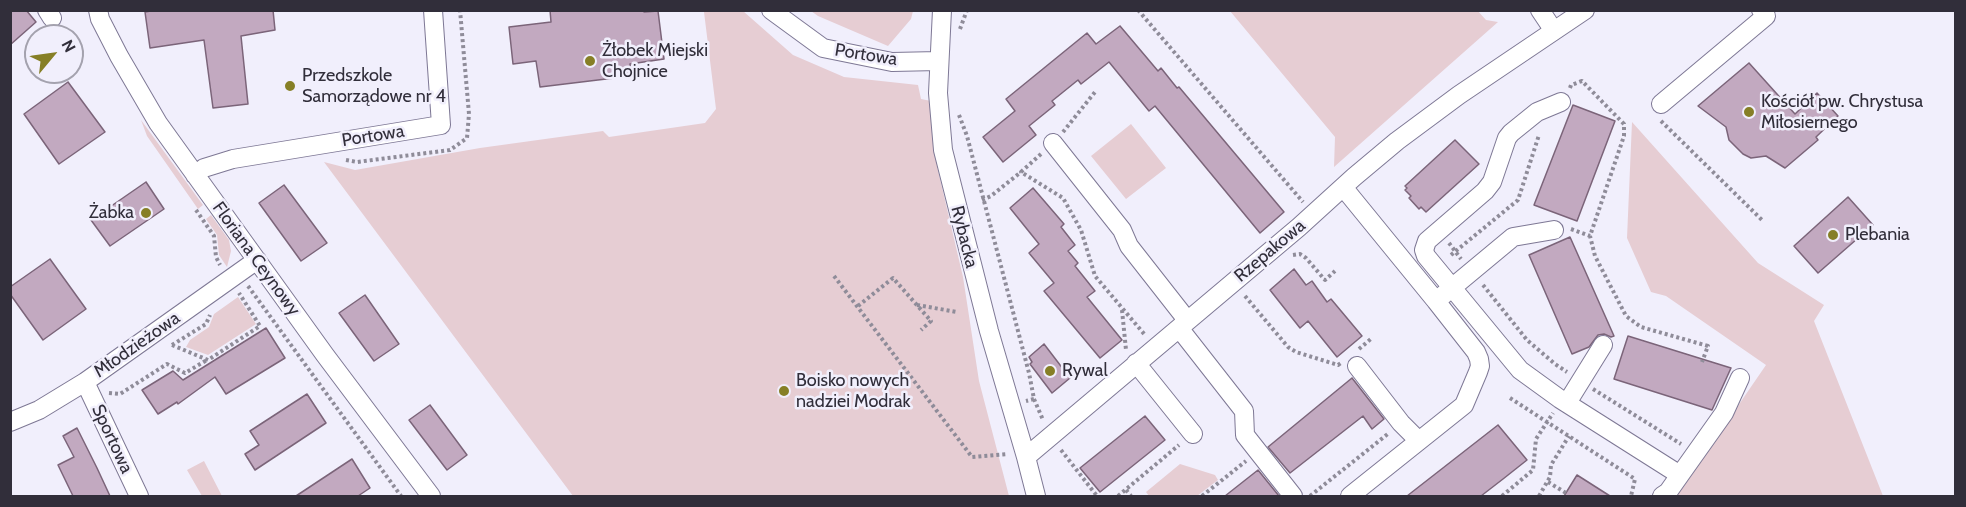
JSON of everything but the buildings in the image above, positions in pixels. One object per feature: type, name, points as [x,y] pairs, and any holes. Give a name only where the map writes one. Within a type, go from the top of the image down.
[{"type":"street","name":"Floriana Ceynowy","points":[[98,10],[100,19],[119,56],[158,123],[431,496]]},
{"type":"street","name":"Portowa","points":[[195,175],[204,168],[233,159],[441,125],[433,10]]},
{"type":"street","name":"Portowa","points":[[771,10],[823,48],[892,62],[938,61]]},
{"type":"street","name":"Rybacka","points":[[942,10],[938,93],[943,150],[989,331],[1026,457]]},
{"type":"street","points":[[1540,10],[1554,31]]},
{"type":"street","name":"Rzepakowa","points":[[1026,457],[1131,360],[1183,324],[1397,141],[1585,10]]},
{"type":"street","points":[[1661,112],[1766,16],[1761,10]]},
{"type":"street","points":[[1561,102],[1537,112],[1511,133],[1507,138],[1489,187],[1427,241],[1424,250],[1426,256],[1520,370],[1680,475]]},
{"type":"street","points":[[1053,143],[1122,230],[1129,246],[1244,411],[1245,435],[1293,496]]},
{"type":"street","points":[[1344,187],[1476,352],[1480,366],[1464,405],[1350,496]]},
{"type":"street","points":[[1436,301],[1513,237],[1554,230]]},
{"type":"street","name":"Młodzieżowa","points":[[10,422],[39,410],[85,382],[257,260]]},
{"type":"street","points":[[1564,401],[1603,345]]},
{"type":"street","points":[[1353,359],[1401,423],[1419,441]]},
{"type":"street","points":[[1131,360],[1193,434]]},
{"type":"street","points":[[1662,496],[1668,492],[1697,454],[1729,405],[1740,378]]},
{"type":"street","name":"Sportowa","points":[[85,382],[139,496]]},
{"type":"street","points":[[1026,457],[1036,496]]},
{"type":"path","points":[[958,33],[967,10]]},
{"type":"path","points":[[1138,10],[1314,214]]},
{"type":"path","points":[[1561,102],[1567,100],[1571,85],[1582,81],[1624,124],[1624,136],[1590,236],[1594,256],[1626,316],[1641,327],[1707,346],[1702,362]]},
{"type":"path","points":[[982,200],[991,196],[1021,172],[1053,143],[1095,92]]},
{"type":"path","points":[[1661,112],[1762,220]]},
{"type":"path","points":[[959,114],[967,136],[1034,399],[1011,406]]},
{"type":"path","points":[[1021,172],[1063,198],[1081,230],[1095,276],[1148,338]]},
{"type":"path","points":[[200,216],[214,236],[216,257],[222,268]]},
{"type":"path","points":[[1439,230],[1527,340],[1555,364],[1580,381],[1697,454]]},
{"type":"path","points":[[1285,261],[1293,255],[1300,254],[1325,280],[1335,271]]},
{"type":"path","points":[[834,276],[972,457],[1006,454],[1004,443]]},
{"type":"path","points":[[858,306],[893,278],[931,321],[921,330]]},
{"type":"path","points":[[105,393],[120,394],[167,364],[185,373],[260,326],[238,292],[248,285],[401,496]]},
{"type":"path","points":[[1226,288],[1234,295],[1245,295],[1253,288]]},
{"type":"path","points":[[1245,295],[1287,347],[1296,352],[1338,365],[1353,359],[1372,338]]},
{"type":"path","points":[[916,305],[957,312]]},
{"type":"path","points":[[1122,308],[1131,360]]},
{"type":"path","points":[[171,345],[208,360]]},
{"type":"path","points":[[1510,399],[1635,479],[1631,496]]},
{"type":"path","points":[[1502,496],[1533,470],[1536,439],[1564,401]]},
{"type":"path","points":[[1310,496],[1401,423]]},
{"type":"path","points":[[1118,496],[1193,434]]},
{"type":"path","points":[[1539,496],[1548,482],[1551,465],[1569,436]]},
{"type":"path","points":[[1202,496],[1257,451]]},
{"type":"path","points":[[1548,482],[1566,493]]},
{"type":"path","points":[[1126,490],[1131,496]]},
{"type":"shaded area","points":[[1477,10],[1486,20],[1498,22],[1334,167],[1335,137],[1230,11]]},
{"type":"shaded area","points":[[743,11],[793,55],[844,77],[918,85],[921,99],[931,101],[937,166],[963,277],[979,381],[1009,496],[573,496],[324,162],[355,170],[480,148],[603,131],[609,137],[705,123],[716,109],[704,12]]},
{"type":"shaded area","points":[[811,11],[913,11],[911,19],[888,46]]},
{"type":"shaded area","points":[[141,120],[203,205],[198,209],[147,136]]},
{"type":"shaded area","points":[[1632,122],[1758,263],[1824,305],[1814,321],[1883,496],[1676,496],[1766,365],[1666,296],[1651,292],[1627,238]]},
{"type":"shaded area","points":[[1131,124],[1166,168],[1126,199],[1091,156]]},
{"type":"shaded area","points":[[211,215],[229,240],[231,251],[227,267],[219,255],[217,235],[206,219]]},
{"type":"shaded area","points":[[238,297],[256,324],[208,355],[186,347],[190,340],[209,327],[214,314]]},
{"type":"shaded area","points":[[204,461],[222,496],[202,496],[187,470]]},
{"type":"shaded area","points":[[1180,464],[1215,475],[1218,480],[1197,496],[1149,496],[1146,492]]},
{"type":"place","name":"Żłobek Miejski Chojnice","points":[[590,61]]},
{"type":"place","name":"Przedszkole Samorządowe nr 4","points":[[290,86]]},
{"type":"place","name":"Kościół pw. Chrystusa Miłosiernego","points":[[1749,112]]},
{"type":"place","name":"Żabka","points":[[146,213]]},
{"type":"place","name":"Plebania","points":[[1833,235]]},
{"type":"place","name":"Rywal","points":[[1050,371]]},
{"type":"place","name":"Boisko nowych nadziei Modrak","points":[[784,391]]}]
